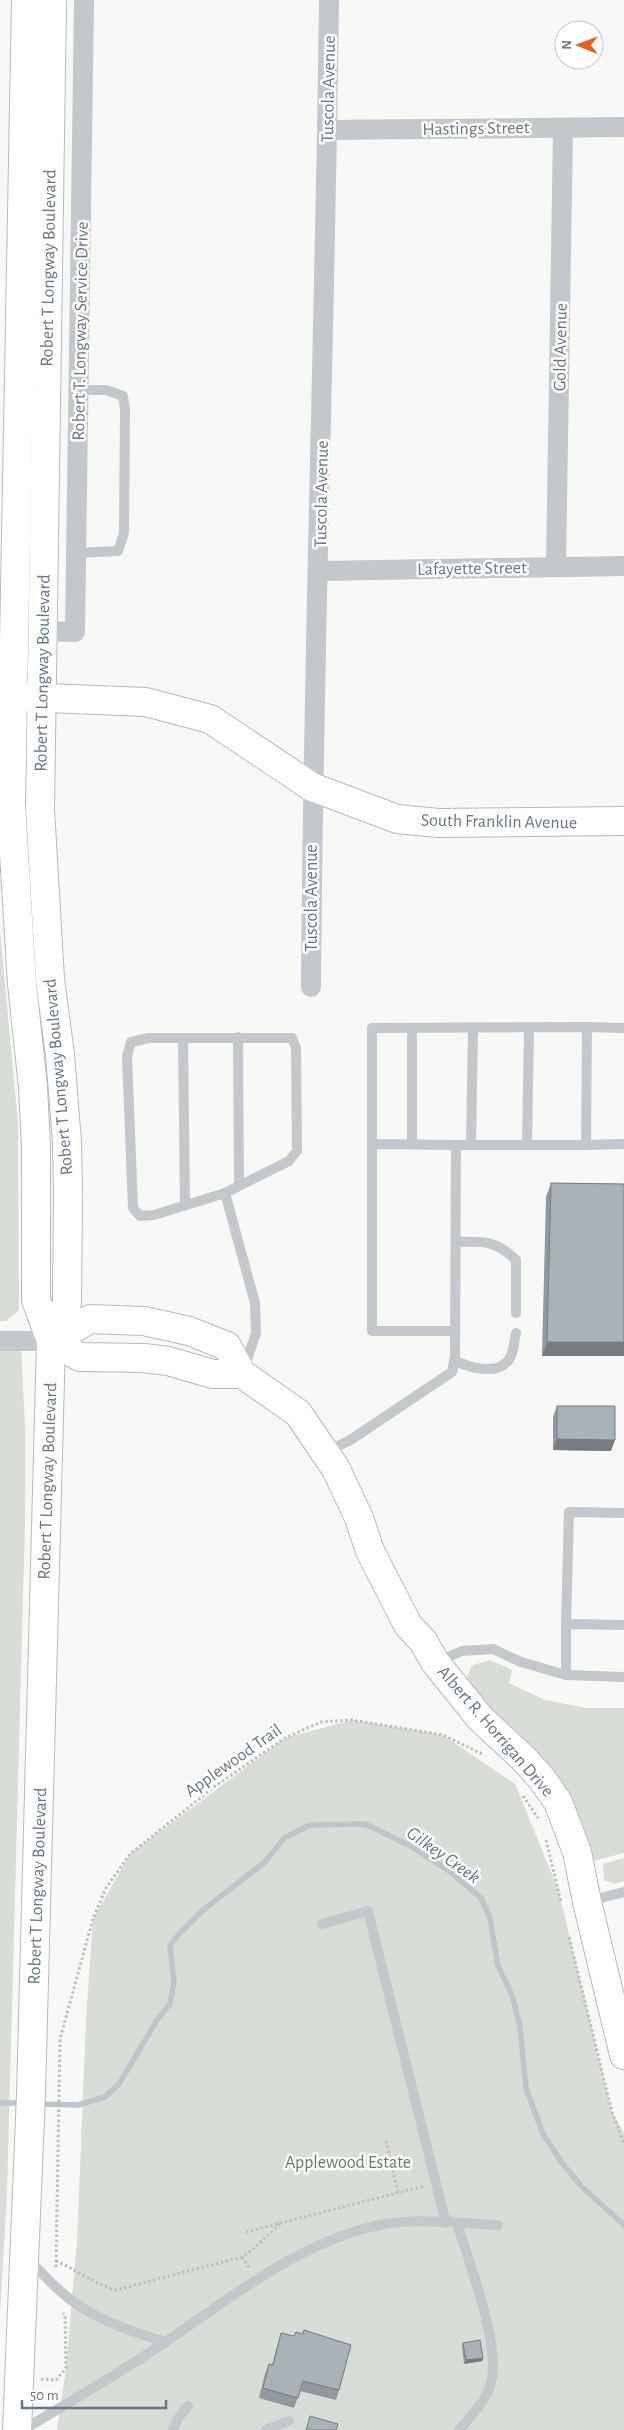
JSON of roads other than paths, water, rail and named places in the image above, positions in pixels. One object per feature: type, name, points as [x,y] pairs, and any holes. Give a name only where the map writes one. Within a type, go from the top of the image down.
[{"type":"street","name":"Robert T Longway Boulevard","points":[[26,0],[6,698],[14,881],[36,1147],[36,1300],[51,1341]]},
{"type":"street","name":"Robert T Longway Boulevard","points":[[17,2430],[26,2257],[31,2104],[51,1341],[67,1303],[68,1193],[66,1132],[50,979],[40,810],[40,696],[43,631],[52,0]]},
{"type":"street","name":"Robert T. Longway Service Drive","points":[[43,631],[75,632],[80,390],[84,0]]},
{"type":"street","name":"Tuscola Avenue","points":[[311,987],[312,787],[319,571],[329,0]]},
{"type":"street","name":"Hastings Street","points":[[328,130],[624,127]]},
{"type":"street","name":"Gold Avenue","points":[[556,567],[563,128]]},
{"type":"street","name":"Lafayette Street","points":[[319,571],[624,566]]},
{"type":"street","name":"South Franklin Avenue","points":[[6,698],[40,696],[146,702],[210,719],[312,787],[398,818],[438,823],[624,822]]},
{"type":"street","name":"Albert R. Horrigan Drive","points":[[51,1341],[90,1319],[144,1322],[169,1326],[227,1346],[242,1374],[298,1413],[326,1452],[347,1490],[370,1551],[400,1611],[435,1662],[480,1718],[542,1779],[558,1802],[577,1852],[575,1905],[624,2055]]},
{"type":"street","points":[[0,1341],[51,1341],[80,1356],[144,1358],[168,1361],[213,1374],[242,1374]]},
{"type":"lane","points":[[76,553],[118,551],[124,533],[125,410],[123,396],[106,390],[80,390]]},
{"type":"lane","points":[[586,1145],[588,1027]]},
{"type":"lane","points":[[455,1331],[372,1331],[372,1028],[624,1028]]},
{"type":"lane","points":[[412,1028],[412,1144]]},
{"type":"lane","points":[[471,1145],[473,1028]]},
{"type":"lane","points":[[527,1145],[529,1028]]},
{"type":"lane","points":[[238,1037],[239,1186]]},
{"type":"lane","points":[[149,1038],[183,1038],[292,1038],[296,1048],[297,1151],[289,1161],[224,1193],[154,1215],[140,1216],[133,1208],[127,1056],[131,1042],[149,1038]]},
{"type":"lane","points":[[183,1038],[185,1205]]},
{"type":"lane","points":[[372,1144],[624,1144]]},
{"type":"lane","points":[[326,1452],[349,1441],[452,1372],[455,1331],[456,1145]]},
{"type":"lane","points":[[224,1193],[255,1303],[256,1333],[242,1374]]},
{"type":"lane","points":[[456,1242],[494,1243],[506,1249],[516,1260],[516,1313]]},
{"type":"lane","points":[[454,1360],[472,1368],[488,1370],[502,1365],[511,1357],[516,1333]]},
{"type":"lane","points":[[566,1675],[569,1512],[624,1513]]},
{"type":"lane","points":[[566,1624],[624,1624]]},
{"type":"lane","points":[[435,1662],[462,1651],[493,1649],[521,1662],[566,1675],[624,1677]]},
{"type":"lane","points":[[575,1905],[624,1892]]},
{"type":"lane","points":[[322,1924],[368,1911],[446,2223]]},
{"type":"lane","points":[[23,2430],[165,2342],[293,2257],[334,2238],[369,2227],[414,2222],[498,2225]]},
{"type":"lane","points":[[457,2223],[490,2336],[495,2363],[491,2385],[474,2413],[459,2430]]},
{"type":"lane","points":[[26,2257],[60,2291],[91,2313],[121,2328],[165,2342]]},
{"type":"lane","points":[[172,2430],[178,2418],[188,2406]]},
{"type":"lane","points":[[266,2430],[289,2421]]},
{"type":"waterway","name":"Gilkey Creek","points":[[38,2104],[78,2105],[105,2097],[119,2084],[157,2020],[170,2004],[174,1982],[170,1946],[177,1936],[203,1910],[265,1862],[284,1838],[310,1825],[365,1824],[409,1845],[449,1871],[481,1898],[490,1918],[498,1966],[512,1995],[520,2026],[526,2088],[543,2134],[562,2163],[581,2186],[624,2225]]},
{"type":"waterway","name":"Gilkey Creek","points":[[0,2103],[24,2103]]},
{"type":"park label","name":"Applewood Estate","points":[[348,2162]]}]
